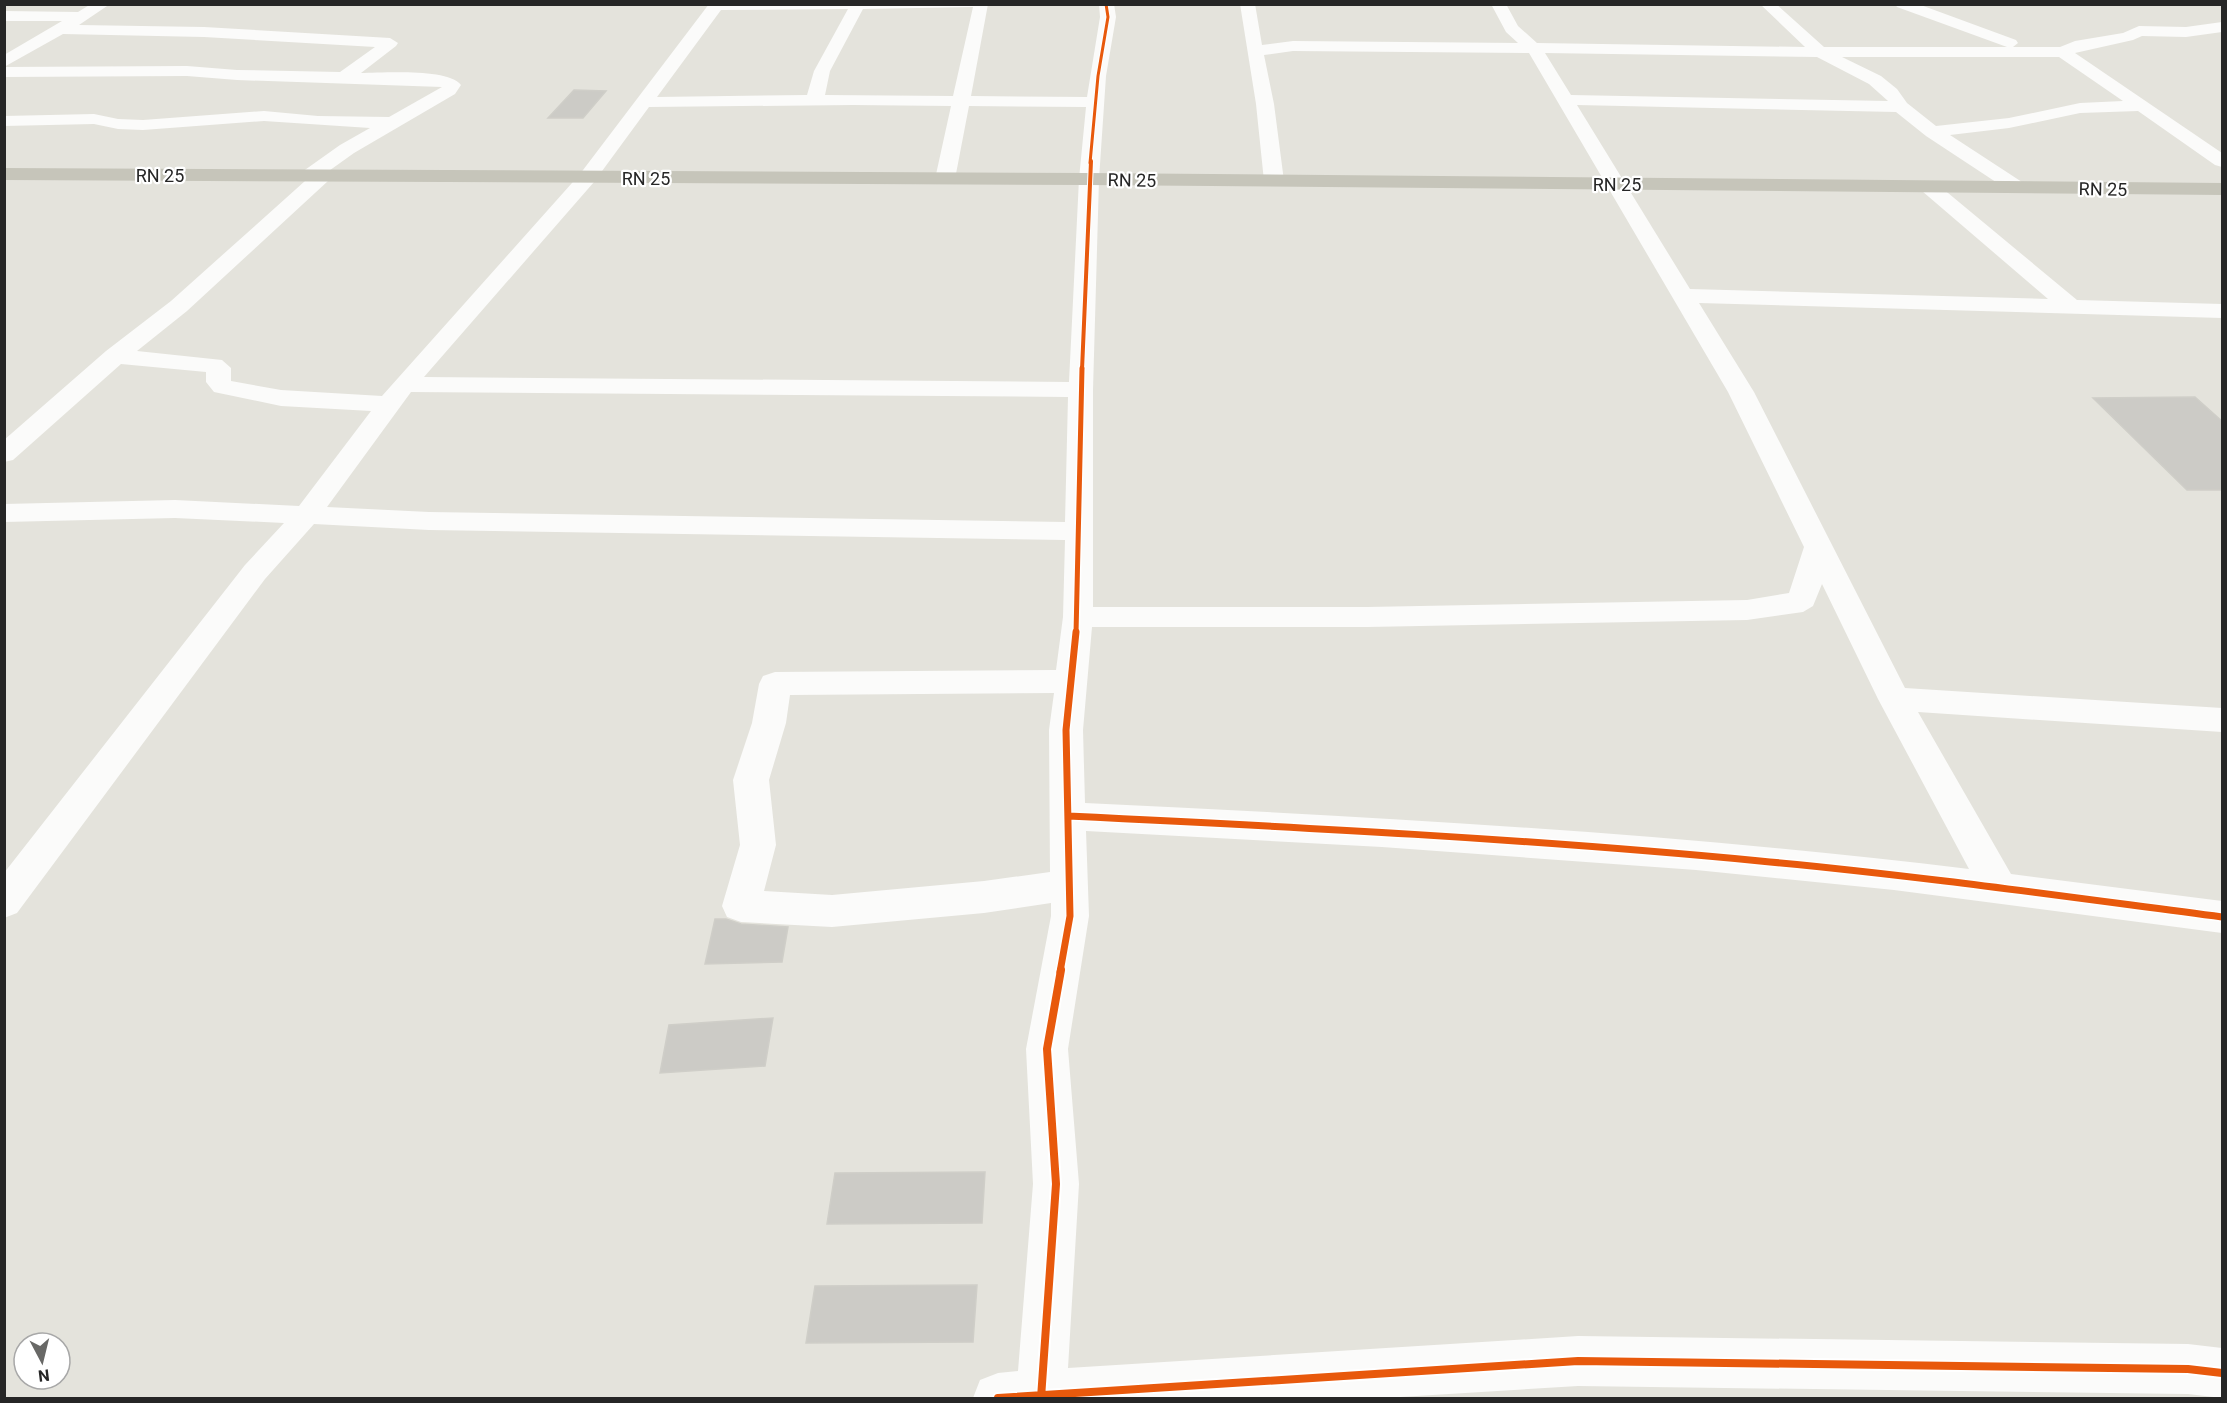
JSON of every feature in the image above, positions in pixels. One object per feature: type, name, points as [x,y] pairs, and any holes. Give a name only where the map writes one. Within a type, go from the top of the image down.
[{"type":"main road","name":"RN 25","points":[[4,174],[1089,179],[2223,189]]},
{"type":"street","points":[[4,62],[103,4]]},
{"type":"street","points":[[4,902],[18,865],[255,572],[307,514],[397,394],[587,178],[717,5],[968,4]]},
{"type":"street","points":[[945,179],[981,4]]},
{"type":"street","points":[[1106,4],[1108,17],[1096,102],[1089,179],[1081,390],[1078,617],[1066,730],[1070,916],[1047,1049],[1056,1184],[1026,1398],[1578,1361],[2188,1369],[2223,1373]]},
{"type":"street","points":[[1247,4],[1274,181]]},
{"type":"street","points":[[1498,4],[1512,29],[1535,50],[1742,392],[1894,699],[1999,888]]},
{"type":"street","points":[[1767,4],[1820,52],[1875,80],[1891,93],[1900,107],[1932,132],[2019,188]]},
{"type":"street","points":[[1902,4],[2036,52],[2107,81]]},
{"type":"street","points":[[814,102],[822,71],[858,5]]},
{"type":"street","points":[[4,16],[81,17]]},
{"type":"street","points":[[1254,51],[1293,46],[1535,50],[2062,52],[2075,46],[2127,37],[2139,31],[2186,32],[2223,27]]},
{"type":"street","points":[[62,29],[204,32],[390,42],[345,78]]},
{"type":"street","points":[[4,52],[22,52]]},
{"type":"street","points":[[2062,52],[2223,161]]},
{"type":"street","points":[[4,72],[187,71],[237,75],[441,80],[452,85],[449,90],[347,149],[179,306],[116,356],[4,454]]},
{"type":"street","points":[[1566,100],[1900,107]]},
{"type":"street","points":[[645,102],[1096,102]]},
{"type":"street","points":[[1932,132],[2009,123],[2080,108],[2144,106]]},
{"type":"street","points":[[4,121],[94,119],[118,124],[143,125],[264,116],[394,123]]},
{"type":"street","points":[[1929,187],[2070,306]]},
{"type":"street","points":[[1685,296],[2223,311]]},
{"type":"street","points":[[116,356],[213,365],[219,368],[218,382],[223,387],[281,398],[397,394],[1081,390]]},
{"type":"street","points":[[4,513],[175,509],[429,521],[1080,531]]},
{"type":"street","points":[[1078,617],[1367,617],[1747,610],[1792,605],[1802,599],[1819,545]]},
{"type":"street","points":[[1070,681],[775,684],[770,723],[751,780],[758,845],[741,906],[832,910],[984,897],[1070,885]]},
{"type":"street","points":[[1894,699],[2223,720]]},
{"type":"street","points":[[1068,816],[1323,828],[1699,855],[1999,888],[2223,918]]},
{"type":"building","points":[[574,90],[606,91],[583,118],[548,118]]},
{"type":"building","points":[[2195,397],[2223,422],[2223,490],[2187,490],[2093,398]]},
{"type":"building","points":[[715,919],[726,919],[741,924],[788,927],[782,962],[705,964]]},
{"type":"building","points":[[773,1018],[765,1066],[660,1073],[669,1025]]},
{"type":"building","points":[[985,1172],[982,1223],[827,1224],[835,1173]]},
{"type":"building","points":[[977,1285],[973,1342],[806,1343],[815,1286]]},
{"type":"cycle path","points":[[1041,1398],[1056,1184],[1047,1049],[1070,916],[1066,730],[1078,617],[1081,390],[1089,179],[1098,76],[1108,17],[1106,4]]},
{"type":"cycle path","points":[[1068,816],[1382,833],[1696,855],[1894,875],[2222,917]]},
{"type":"cycle path","points":[[998,1398],[1578,1361],[2188,1369],[2222,1373]]}]
